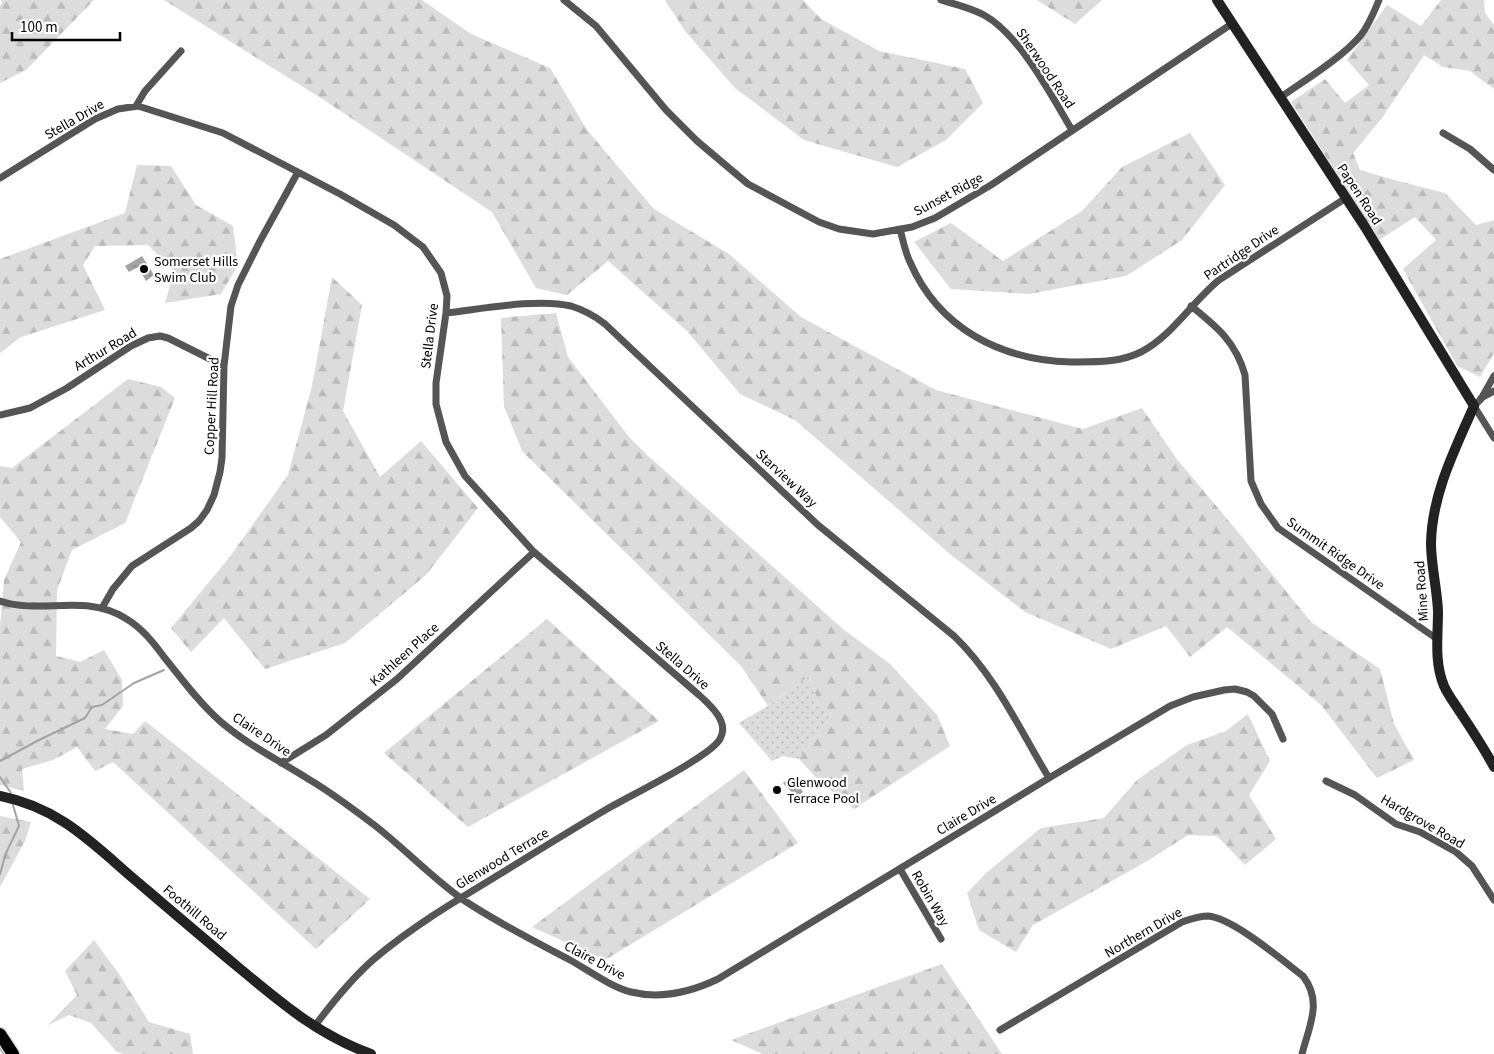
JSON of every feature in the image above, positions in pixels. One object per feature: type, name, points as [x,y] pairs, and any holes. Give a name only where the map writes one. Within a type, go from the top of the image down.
[{"type":"highway","points":[[0,1034],[13,1054]]},
{"type":"street","name":"Sunset Ridge","points":[[564,0],[596,26],[666,110],[697,140],[748,184],[811,218],[839,229],[874,234],[912,227],[935,218],[991,185],[1233,22]]},
{"type":"street","name":"Sherwood Road","points":[[941,0],[974,10],[1003,28],[1048,90],[1072,130]]},
{"type":"street","name":"Papen Road","points":[[1217,0],[1478,402]]},
{"type":"street","points":[[1281,97],[1348,48],[1367,25],[1379,0]]},
{"type":"street","points":[[136,106],[145,90],[181,50]]},
{"type":"street","name":"Stella Drive","points":[[0,178],[95,119],[118,109],[136,106],[223,133],[394,225],[422,247],[441,273],[447,296],[436,383],[436,404],[441,428],[465,476],[534,552],[714,710],[721,724],[722,735]]},
{"type":"street","points":[[1443,132],[1470,149],[1494,170]]},
{"type":"street","name":"Copper Hill Road","points":[[102,608],[124,574],[132,566],[191,528],[206,510],[214,495],[220,472],[224,366],[231,306],[238,285],[260,241],[298,172]]},
{"type":"street","name":"Partridge Drive","points":[[900,230],[910,264],[937,305],[949,318],[973,337],[1005,350],[1055,361],[1099,362],[1116,360],[1140,352],[1160,340],[1203,294],[1219,280],[1346,198]]},
{"type":"street","name":"Starview Way","points":[[446,313],[509,306],[551,304],[571,306],[592,314],[605,324],[818,525],[970,651],[994,684],[1049,778]]},
{"type":"street","name":"Summit Ridge Drive","points":[[1192,306],[1224,334],[1234,347],[1242,366],[1245,375],[1251,481],[1261,504],[1278,528],[1437,639]]},
{"type":"street","name":"Arthur Road","points":[[0,415],[30,408],[67,388],[131,346],[148,338],[160,336],[168,338],[224,366]]},
{"type":"street","points":[[1478,402],[1494,376]]},
{"type":"street","points":[[1478,402],[1494,391]]},
{"type":"street","points":[[1478,402],[1494,438]]},
{"type":"street","name":"Mine Road","points":[[1478,402],[1451,459],[1440,492],[1433,523],[1431,545],[1438,604],[1437,639],[1439,672],[1445,688],[1485,749],[1494,767]]},
{"type":"street","name":"Kathleen Place","points":[[281,763],[326,735],[397,679],[534,552]]},
{"type":"street","name":"Claire Drive","points":[[0,601],[26,606],[85,605],[113,611],[134,623],[148,636],[192,692],[220,721],[249,743],[311,780],[374,825],[461,898],[496,920],[631,992],[661,995],[684,992],[702,987],[718,979],[1170,706],[1193,697],[1224,690],[1235,689],[1247,692],[1254,696],[1272,714],[1283,739]]},
{"type":"street","name":"Glenwood Terrace","points":[[314,1027],[328,1008],[374,959],[413,929],[607,809],[704,754],[720,740],[722,735]]},
{"type":"street","name":"Hardgrove Road","points":[[1326,781],[1355,795],[1396,824],[1420,832],[1456,852],[1472,866],[1494,900]]},
{"type":"street","name":"Foothill Road","points":[[0,796],[37,806],[73,826],[259,984],[314,1027],[335,1039],[370,1054]]},
{"type":"street","name":"Robin Way","points":[[900,869],[941,939]]},
{"type":"street","name":"Northern Drive","points":[[1000,1030],[1182,922],[1208,916],[1237,928],[1303,976],[1308,982],[1314,998],[1314,1008],[1302,1054]]},
{"type":"green space","points":[[1,0],[94,0],[26,70],[0,83]]},
{"type":"green space","points":[[164,0],[422,0],[471,34],[550,68],[587,130],[654,209],[729,254],[801,317],[936,390],[1083,429],[1142,408],[1176,458],[1311,622],[1380,669],[1394,724],[1414,760],[1377,778],[1321,705],[1227,627],[1190,657],[1166,626],[1111,649],[1025,612],[951,555],[795,420],[740,394],[687,331],[608,261],[567,295],[536,288],[492,212],[324,100]]},
{"type":"green space","points":[[665,0],[803,0],[821,19],[879,51],[965,69],[983,103],[946,140],[897,167],[804,140],[735,88],[685,31]]},
{"type":"green space","points":[[1037,0],[1102,0],[1075,24]]},
{"type":"green space","points":[[1441,0],[1484,0],[1485,13],[1494,25],[1494,89],[1470,71],[1443,67],[1424,55],[1382,118],[1353,153],[1360,170],[1445,193],[1476,225],[1494,220],[1494,353],[1480,377],[1457,366],[1403,269],[1436,240],[1415,217],[1379,240],[1291,102],[1325,79],[1345,103],[1369,85],[1347,60],[1387,5],[1421,26]]},
{"type":"green space","points":[[1190,133],[1225,185],[1182,240],[1126,276],[1029,294],[951,289],[914,242],[951,223],[1003,261],[1082,211],[1122,167]]},
{"type":"green space","points":[[137,165],[171,166],[196,205],[233,226],[238,265],[221,294],[165,303],[174,271],[148,245],[95,246],[83,265],[105,310],[21,337],[0,353],[0,259],[125,213]]},
{"type":"green space","points":[[332,277],[362,305],[343,411],[380,477],[421,441],[478,508],[426,575],[345,643],[265,669],[224,618],[191,652],[171,628],[229,558],[288,475],[312,386]]},
{"type":"green space","points":[[556,313],[568,357],[629,437],[843,629],[890,664],[937,715],[950,746],[854,809],[821,783],[799,759],[832,714],[819,704],[809,676],[768,706],[741,666],[522,451],[504,406],[501,318]]},
{"type":"green space","points":[[128,379],[161,387],[175,398],[125,523],[72,550],[57,590],[56,656],[80,662],[104,650],[122,680],[123,706],[105,729],[133,734],[145,721],[370,899],[316,949],[113,762],[95,771],[77,747],[53,760],[22,769],[24,791],[0,785],[0,626],[4,580],[21,542],[0,517],[0,466],[12,468]]},
{"type":"green space","points":[[547,619],[659,721],[468,827],[384,753]]},
{"type":"green space","points":[[809,676],[819,704],[832,714],[799,759],[783,756],[772,761],[739,723],[768,706]]},
{"type":"green space","points":[[1248,714],[1270,761],[1249,795],[1276,839],[1245,865],[1217,836],[1188,835],[1149,860],[1033,925],[1016,952],[979,930],[967,893],[986,873],[1041,828],[1104,818],[1137,780],[1187,745],[1226,731]]},
{"type":"green space","points":[[744,770],[798,843],[605,960],[532,927]]},
{"type":"green space","points":[[0,816],[31,822],[25,841],[0,887]]},
{"type":"green space","points":[[94,940],[119,974],[149,1022],[190,1034],[193,1054],[124,1054],[116,1051],[91,1023],[69,1015],[48,1025],[77,995],[65,971]]},
{"type":"green space","points":[[942,964],[1002,1054],[763,1054],[731,1040]]},
{"type":"water","name":"Somerset Hills Swim Club","points":[[142,256],[154,275],[146,281],[138,267],[129,272],[125,266]]},
{"type":"water","points":[[793,776],[803,792],[797,798],[783,783]]},
{"type":"waterway","points":[[0,761],[85,718],[92,707],[102,705],[134,683],[164,670]]},
{"type":"waterway","points":[[0,777],[11,793]]},
{"type":"waterway","points":[[0,874],[6,853],[19,826],[13,805]]},
{"type":"waterway","points":[[0,1048],[4,1054]]},
{"type":"place","name":"Somerset Hills Swim Club","points":[[144,269]]},
{"type":"place","name":"Glenwood Terrace Pool","points":[[777,790]]}]
